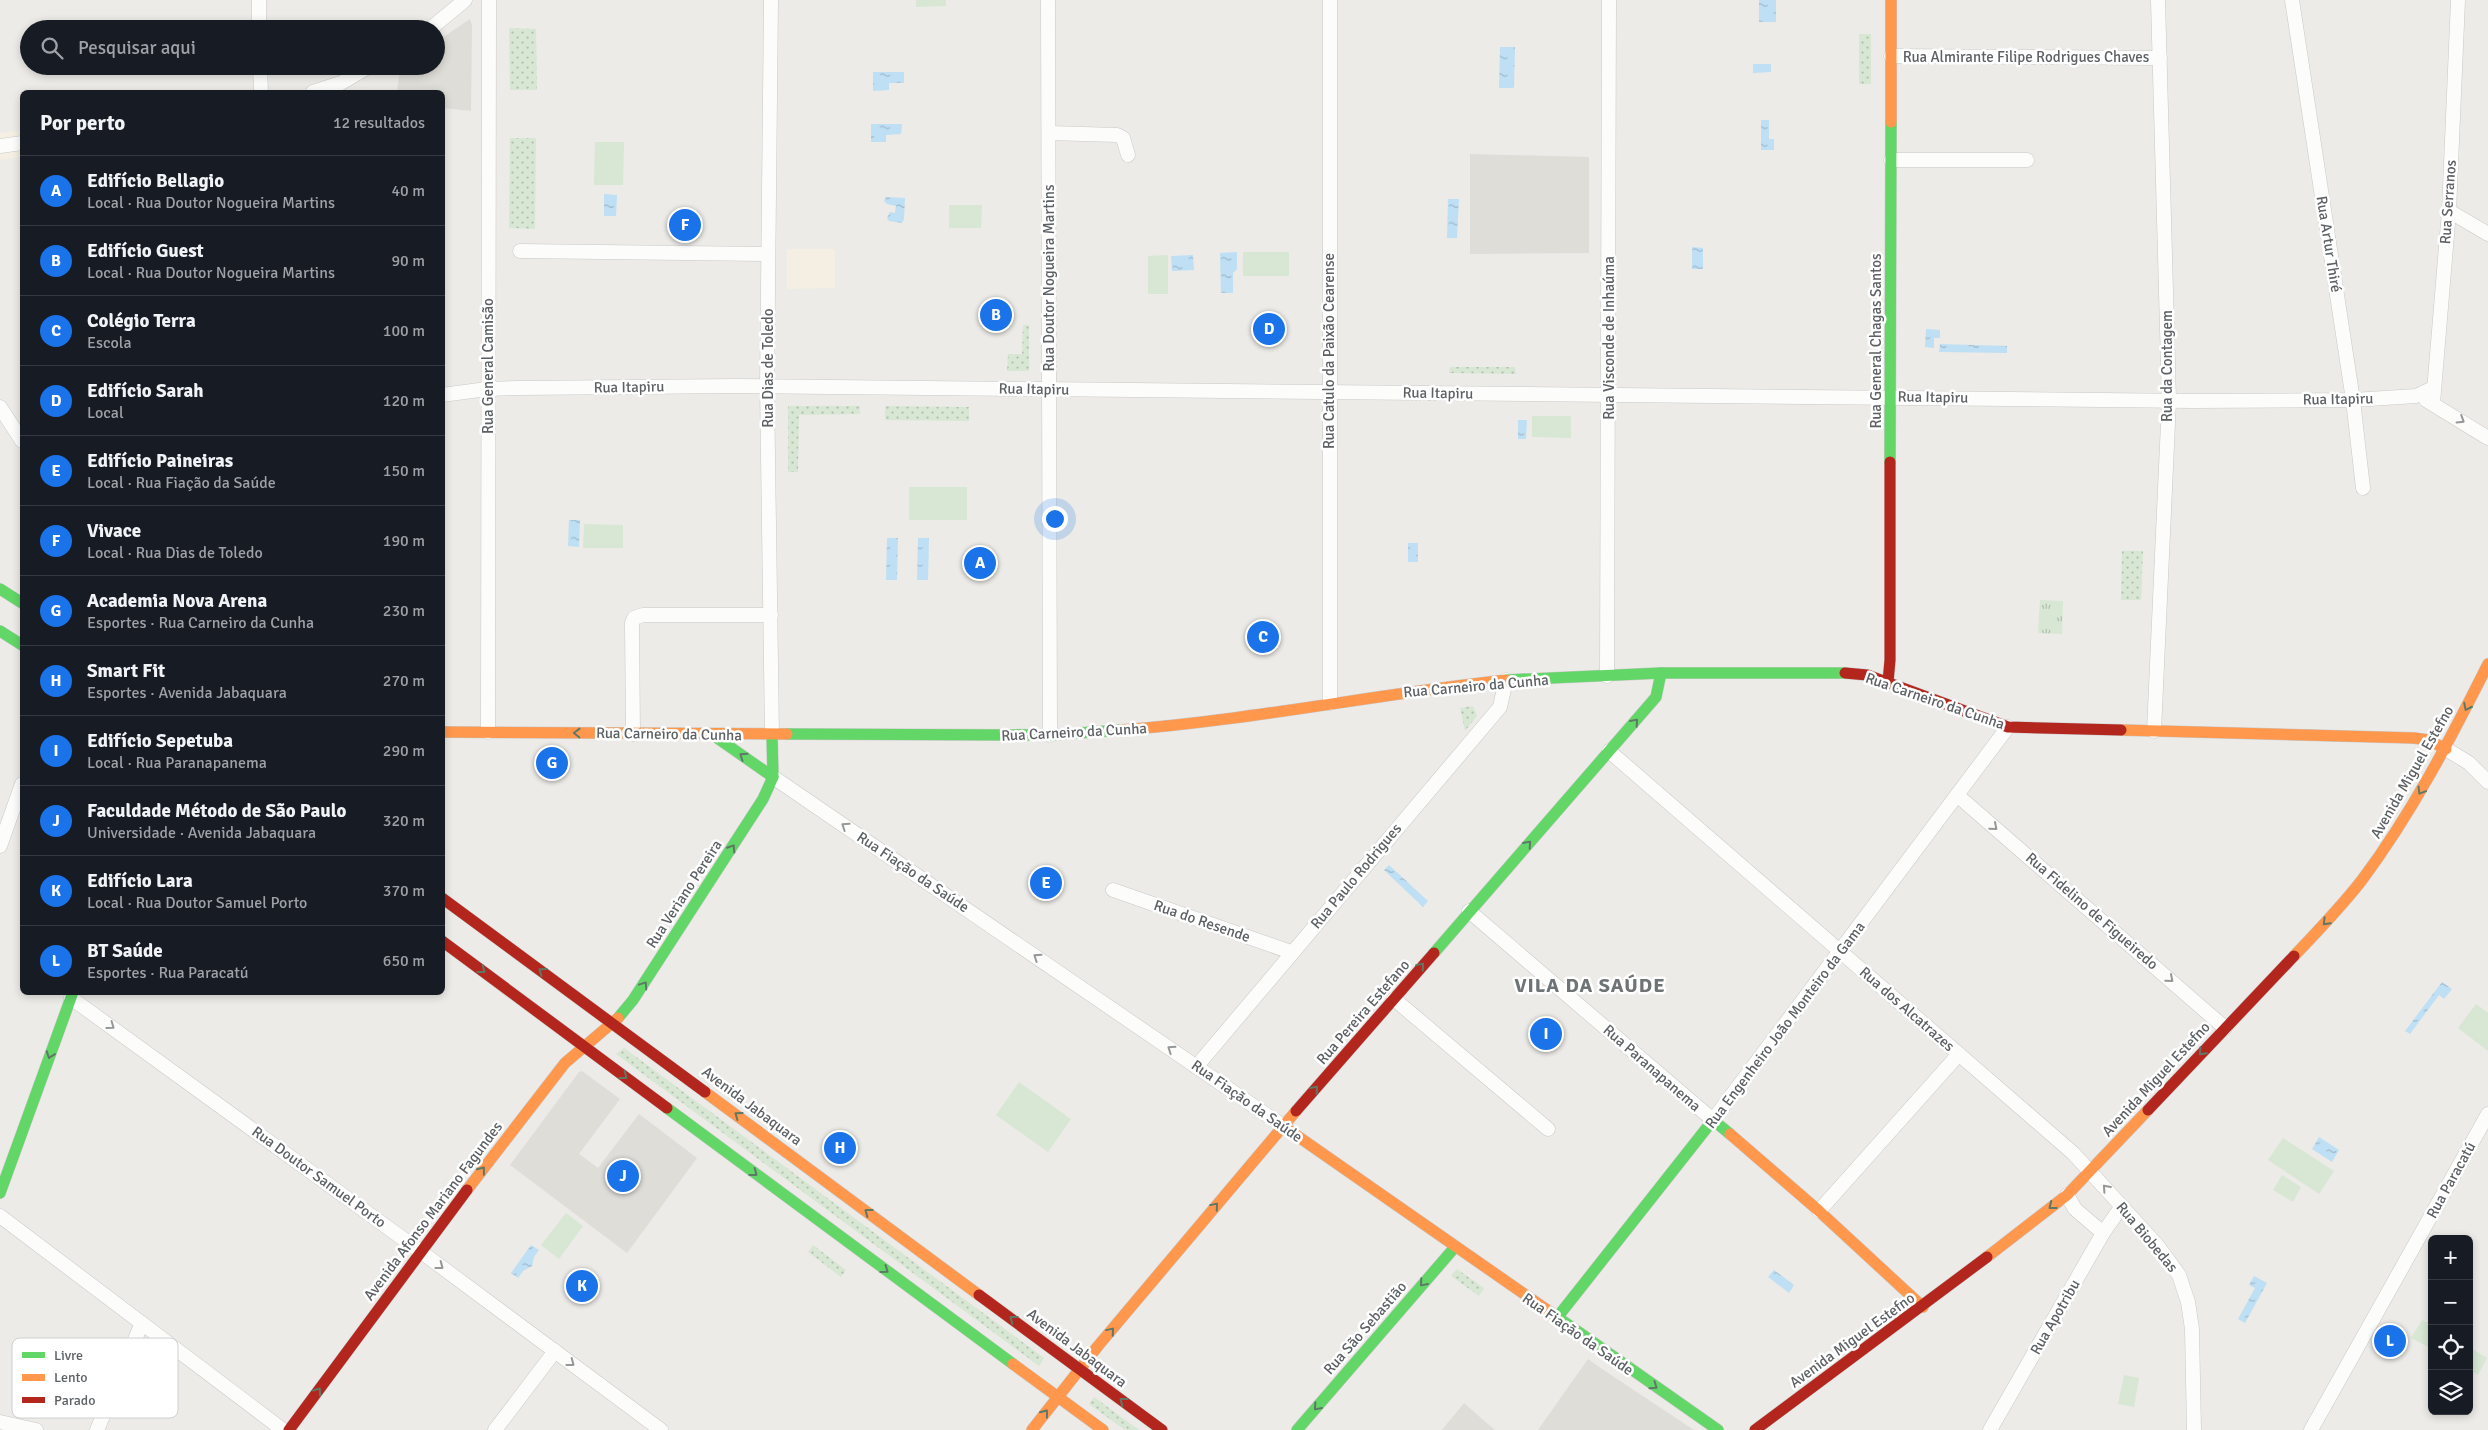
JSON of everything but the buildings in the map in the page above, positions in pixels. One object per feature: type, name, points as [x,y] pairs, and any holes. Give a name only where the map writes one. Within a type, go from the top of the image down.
[{"type":"street","points":[[259,0],[259,20]]},
{"type":"street","points":[[441,20],[465,0]]},
{"type":"street","name":"Rua General Camisão","points":[[488,732],[487,389],[490,0]]},
{"type":"street","name":"Rua Dias de Toledo","points":[[771,0],[767,386],[772,735]]},
{"type":"street","name":"Rua Doutor Nogueira Martins","points":[[1048,0],[1050,735]]},
{"type":"street","name":"Rua Catulo da Paixão Cearense","points":[[1330,0],[1328,392],[1330,703]]},
{"type":"street","name":"Rua Visconde de Inhaúma","points":[[1607,676],[1610,0]]},
{"type":"street","name":"Rua General Chagas Santos","points":[[1888,682],[1890,660],[1891,0]]},
{"type":"street","name":"Rua da Contagem","points":[[2154,731],[2169,401],[2158,0]]},
{"type":"street","name":"Rua Artur Thiré","points":[[2292,0],[2353,400],[2363,488]]},
{"type":"street","name":"Rua Serranos","points":[[2434,403],[2433,388],[2449,211],[2458,0]]},
{"type":"street","name":"Rua Almirante Filipe Rodrigues Chaves","points":[[1891,56],[2160,58]]},
{"type":"street","points":[[260,75],[261,90]]},
{"type":"street","points":[[319,90],[354,75]]},
{"type":"street","points":[[1049,133],[1117,135],[1124,138],[1128,155]]},
{"type":"street","points":[[0,146],[20,143]]},
{"type":"street","points":[[1891,160],[2027,160]]},
{"type":"street","points":[[2449,211],[2488,234]]},
{"type":"street","points":[[520,251],[768,254]]},
{"type":"street","name":"Rua Itapiru","points":[[445,395],[487,389],[767,386],[2169,401],[2353,400],[2416,396],[2433,388]]},
{"type":"street","points":[[2416,396],[2434,403],[2488,438]]},
{"type":"street","points":[[0,407],[20,438]]},
{"type":"street","points":[[0,589],[20,602]]},
{"type":"street","points":[[633,734],[632,623],[634,618],[642,615],[771,615]]},
{"type":"street","points":[[0,630],[20,644]]},
{"type":"street","name":"Avenida Miguel Estefno","points":[[1755,1430],[1923,1307],[2067,1195],[2090,1171],[2340,908],[2364,880],[2381,857],[2446,749],[2488,664]]},
{"type":"street","name":"Rua Carneiro da Cunha","points":[[445,732],[796,736],[1050,735],[1196,724],[1435,688],[1506,680],[1661,673],[1829,672],[1867,675],[2008,727],[2414,738],[2428,740],[2468,762],[2488,782]]},
{"type":"street","name":"Rua Pereira Estefano","points":[[1032,1430],[1080,1368],[1283,1126],[1656,697],[1661,673]]},
{"type":"street","name":"Rua Paulo Rodrigues","points":[[1196,1066],[1500,707],[1506,680]]},
{"type":"street","name":"Rua Engenheiro João Monteiro da Gama","points":[[1556,1319],[1713,1120],[2008,727]]},
{"type":"street","points":[[713,735],[773,777]]},
{"type":"street","name":"Rua Veriano Pereira","points":[[614,1023],[651,974],[763,799],[773,777],[772,735]]},
{"type":"street","points":[[774,762],[796,736]]},
{"type":"street","name":"Rua dos Alcatrazes","points":[[1609,751],[1959,1054],[2090,1171]]},
{"type":"street","name":"Rua Fiação da Saúde","points":[[773,777],[1283,1126],[1556,1319],[1718,1430]]},
{"type":"street","points":[[0,846],[20,790]]},
{"type":"street","name":"Rua Fidelino de Figueiredo","points":[[1957,795],[2225,1028]]},
{"type":"street","name":"Rua do Resende","points":[[1113,890],[1291,952]]},
{"type":"street","name":"Avenida Jabaquara","points":[[445,900],[614,1023],[1162,1430]]},
{"type":"street","name":"Rua Paranapanema","points":[[1469,911],[1819,1212],[1923,1307]]},
{"type":"street","points":[[445,943],[1103,1430]]},
{"type":"street","points":[[0,1193],[72,995]]},
{"type":"street","name":"Rua Doutor Samuel Porto","points":[[72,995],[420,1250],[661,1430]]},
{"type":"street","points":[[1394,999],[1548,1129]]},
{"type":"street","name":"Avenida Afonso Mariano Fagundes","points":[[290,1430],[420,1250],[565,1063],[614,1023]]},
{"type":"street","points":[[1819,1212],[1959,1054]]},
{"type":"street","name":"Rua Paracatú","points":[[2311,1430],[2488,1114]]},
{"type":"street","name":"Rua Biobedas","points":[[2090,1171],[2157,1246],[2179,1275],[2188,1302],[2192,1330],[2194,1430]]},
{"type":"street","points":[[2067,1195],[2075,1209],[2103,1232]]},
{"type":"street","name":"Rua Apotribu","points":[[1990,1430],[2103,1232],[2122,1206]]},
{"type":"street","points":[[0,1216],[162,1338]]},
{"type":"street","name":"Rua São Sebastião","points":[[1298,1430],[1455,1246]]},
{"type":"street","points":[[136,1338],[142,1323]]},
{"type":"street","points":[[178,1350],[283,1430]]},
{"type":"street","points":[[495,1430],[555,1351]]},
{"type":"street","points":[[97,1430],[102,1418]]},
{"type":"street","points":[[0,1422],[36,1430]]},
{"type":"shaded area","points":[[470,19],[472,25],[471,111],[445,108],[445,90],[397,90],[399,75],[445,75],[445,36]]},
{"type":"shaded area","points":[[20,130],[20,157],[0,160],[0,133]]},
{"type":"shaded area","points":[[1470,154],[1589,157],[1589,253],[1470,254]]},
{"type":"shaded area","points":[[787,249],[835,249],[835,288],[787,289]]},
{"type":"shaded area","points":[[582,1071],[620,1099],[579,1154],[598,1168],[639,1114],[697,1158],[627,1253],[510,1165],[579,1072]]},
{"type":"shaded area","points":[[1588,1359],[1602,1369],[1694,1430],[1538,1430]]},
{"type":"shaded area","points":[[1464,1403],[1482,1419],[1495,1430],[1442,1430]]},
{"type":"green space","points":[[916,0],[946,0],[946,6],[916,7]]},
{"type":"green space","points":[[509,28],[536,29],[537,90],[510,90]]},
{"type":"green space","points":[[1859,34],[1871,34],[1871,84],[1859,84]]},
{"type":"green space","points":[[510,138],[536,138],[535,229],[509,228]]},
{"type":"green space","points":[[595,142],[624,142],[623,185],[594,185]]},
{"type":"green space","points":[[949,205],[982,205],[981,228],[949,228]]},
{"type":"green space","points":[[1243,252],[1289,252],[1289,276],[1243,276]]},
{"type":"green space","points":[[1168,255],[1168,294],[1148,294],[1148,256]]},
{"type":"green space","points":[[1023,325],[1029,325],[1029,371],[1007,371],[1008,354],[1022,354]]},
{"type":"green space","points":[[1450,367],[1515,367],[1516,374],[1449,373]]},
{"type":"green space","points":[[788,406],[860,406],[860,414],[799,415],[798,472],[788,472]]},
{"type":"green space","points":[[885,406],[969,407],[969,421],[885,420]]},
{"type":"green space","points":[[1532,416],[1571,416],[1571,438],[1532,437]]},
{"type":"green space","points":[[909,487],[967,487],[967,520],[909,520]]},
{"type":"green space","points":[[584,524],[623,525],[623,548],[583,548]]},
{"type":"green space","points":[[2122,551],[2143,551],[2141,600],[2121,600]]},
{"type":"green space","points":[[2040,600],[2063,601],[2062,634],[2038,633]]},
{"type":"green space","points":[[1473,706],[1477,716],[1465,731],[1460,708]]},
{"type":"green space","points":[[2476,1004],[2488,1013],[2488,1051],[2458,1028]]},
{"type":"green space","points":[[624,1048],[1044,1358],[1039,1366],[616,1054]]},
{"type":"green space","points":[[1019,1082],[1071,1119],[1048,1152],[996,1115]]},
{"type":"green space","points":[[2283,1138],[2334,1171],[2319,1194],[2268,1160]]},
{"type":"green space","points":[[2282,1175],[2301,1187],[2293,1202],[2273,1190]]},
{"type":"green space","points":[[566,1213],[583,1226],[559,1259],[541,1245]]},
{"type":"green space","points":[[813,1245],[846,1270],[841,1277],[808,1252]]},
{"type":"green space","points":[[1457,1269],[1484,1288],[1479,1296],[1451,1276]]},
{"type":"green space","points":[[2422,1320],[2428,1323],[2428,1347],[2411,1338]]},
{"type":"green space","points":[[2473,1349],[2487,1358],[2478,1375],[2473,1372]]},
{"type":"green space","points":[[2124,1375],[2139,1378],[2134,1407],[2118,1404]]},
{"type":"green space","points":[[1094,1397],[1139,1430],[1125,1430],[1089,1404]]},
{"type":"water","points":[[1759,0],[1776,0],[1776,22],[1759,22]]},
{"type":"water","points":[[1500,47],[1515,47],[1514,88],[1499,88]]},
{"type":"water","points":[[1753,64],[1771,64],[1771,72],[1753,73]]},
{"type":"water","points":[[873,72],[904,72],[904,83],[889,83],[889,90],[873,91]]},
{"type":"water","points":[[1761,120],[1769,120],[1769,139],[1774,139],[1774,150],[1761,150]]},
{"type":"water","points":[[871,124],[902,124],[901,134],[886,135],[886,142],[871,142]]},
{"type":"water","points":[[604,194],[617,195],[616,216],[604,216]]},
{"type":"water","points":[[886,197],[905,198],[904,219],[902,223],[889,221],[887,218],[890,212],[895,213],[896,206],[887,204],[884,201]]},
{"type":"water","points":[[1448,199],[1459,199],[1457,238],[1447,238]]},
{"type":"water","points":[[1692,247],[1703,248],[1703,269],[1692,269]]},
{"type":"water","points":[[1237,252],[1237,269],[1233,273],[1233,293],[1221,293],[1220,253]]},
{"type":"water","points":[[1193,255],[1194,270],[1172,271],[1171,256]]},
{"type":"water","points":[[1926,329],[1940,330],[1940,338],[1934,338],[1934,348],[1925,347]]},
{"type":"water","points":[[1940,344],[2007,346],[2007,353],[1939,352]]},
{"type":"water","points":[[1518,420],[1527,420],[1526,439],[1518,439]]},
{"type":"water","points":[[569,520],[580,520],[579,547],[568,546]]},
{"type":"water","points":[[887,538],[898,538],[897,580],[886,580]]},
{"type":"water","points":[[918,538],[929,538],[928,580],[917,580]]},
{"type":"water","points":[[1408,543],[1418,543],[1418,562],[1408,562]]},
{"type":"water","points":[[1389,865],[1428,901],[1423,907],[1384,870]]},
{"type":"water","points":[[2442,982],[2452,989],[2444,999],[2439,995],[2410,1034],[2405,1031]]},
{"type":"water","points":[[2319,1137],[2339,1150],[2332,1162],[2312,1149]]},
{"type":"water","points":[[531,1245],[539,1250],[534,1257],[532,1266],[523,1271],[518,1278],[511,1273]]},
{"type":"water","points":[[1774,1270],[1794,1285],[1789,1293],[1768,1277]]},
{"type":"water","points":[[2254,1276],[2267,1283],[2245,1323],[2238,1319],[2255,1288],[2249,1285]]},
{"type":"traffic: fast","points":[[1890,462],[1891,122]]},
{"type":"traffic: fast","points":[[0,589],[20,602]]},
{"type":"traffic: fast","points":[[0,631],[20,644]]},
{"type":"traffic: fast","points":[[1506,680],[1661,673],[1845,673]]},
{"type":"traffic: fast","points":[[1434,953],[1656,697],[1661,673]]},
{"type":"traffic: fast","points":[[787,734],[1050,735],[1122,730]]},
{"type":"traffic: fast","points":[[713,735],[773,777]]},
{"type":"traffic: fast","points":[[618,1018],[633,1000],[763,799],[773,777],[772,735]]},
{"type":"traffic: fast","points":[[0,1193],[72,995]]},
{"type":"traffic: fast","points":[[667,1108],[1013,1364]]},
{"type":"traffic: fast","points":[[1556,1319],[1713,1120],[1730,1134]]},
{"type":"traffic: fast","points":[[1297,1430],[1455,1247]]},
{"type":"traffic: fast","points":[[1550,1312],[1718,1430]]},
{"type":"traffic: slow","points":[[1891,0],[1891,122]]},
{"type":"traffic: slow","points":[[2294,956],[2346,900],[2398,828],[2430,775],[2488,664]]},
{"type":"traffic: slow","points":[[1122,730],[1218,720],[1506,680]]},
{"type":"traffic: slow","points":[[2121,730],[2414,738],[2428,740],[2446,749]]},
{"type":"traffic: slow","points":[[445,732],[787,734]]},
{"type":"traffic: slow","points":[[467,1190],[565,1063],[618,1018]]},
{"type":"traffic: slow","points":[[705,1092],[979,1295]]},
{"type":"traffic: slow","points":[[1987,1257],[2067,1195],[2148,1110]]},
{"type":"traffic: slow","points":[[1032,1430],[1098,1346],[1296,1111]]},
{"type":"traffic: slow","points":[[1283,1126],[1550,1312]]},
{"type":"traffic: slow","points":[[1730,1134],[1819,1211],[1923,1307]]},
{"type":"traffic: slow","points":[[1013,1364],[1103,1430]]},
{"type":"traffic: jam","points":[[1888,682],[1890,660],[1890,462]]},
{"type":"traffic: jam","points":[[1845,673],[1867,675],[2008,727],[2121,730]]},
{"type":"traffic: jam","points":[[445,900],[705,1092]]},
{"type":"traffic: jam","points":[[445,943],[667,1108]]},
{"type":"traffic: jam","points":[[1296,1111],[1434,953]]},
{"type":"traffic: jam","points":[[2148,1110],[2294,956]]},
{"type":"traffic: jam","points":[[289,1430],[467,1190]]},
{"type":"traffic: jam","points":[[1755,1430],[1987,1257]]},
{"type":"traffic: jam","points":[[979,1295],[1162,1430]]},
{"type":"place","name":"Vivace","points":[[685,225]]},
{"type":"place","name":"Edifício Guest","points":[[996,315]]},
{"type":"place","name":"Edifício Sarah","points":[[1269,329]]},
{"type":"place","name":"Edifício Bellagio","points":[[980,563]]},
{"type":"place","name":"Colégio Terra","points":[[1263,637]]},
{"type":"place","name":"Academia Nova Arena","points":[[552,763]]},
{"type":"place","name":"Edifício Paineiras","points":[[1046,883]]},
{"type":"place","name":"Edifício Sepetuba","points":[[1546,1034]]},
{"type":"place","name":"Smart Fit","points":[[840,1148]]},
{"type":"place","name":"Faculdade Método de São Paulo","points":[[623,1176]]},
{"type":"place","name":"Edifício Lara","points":[[582,1286]]},
{"type":"place","name":"BT Saúde","points":[[2390,1341]]},
{"type":"district","name":"VILA DA SAÚDE","points":[[1590,985]]}]
